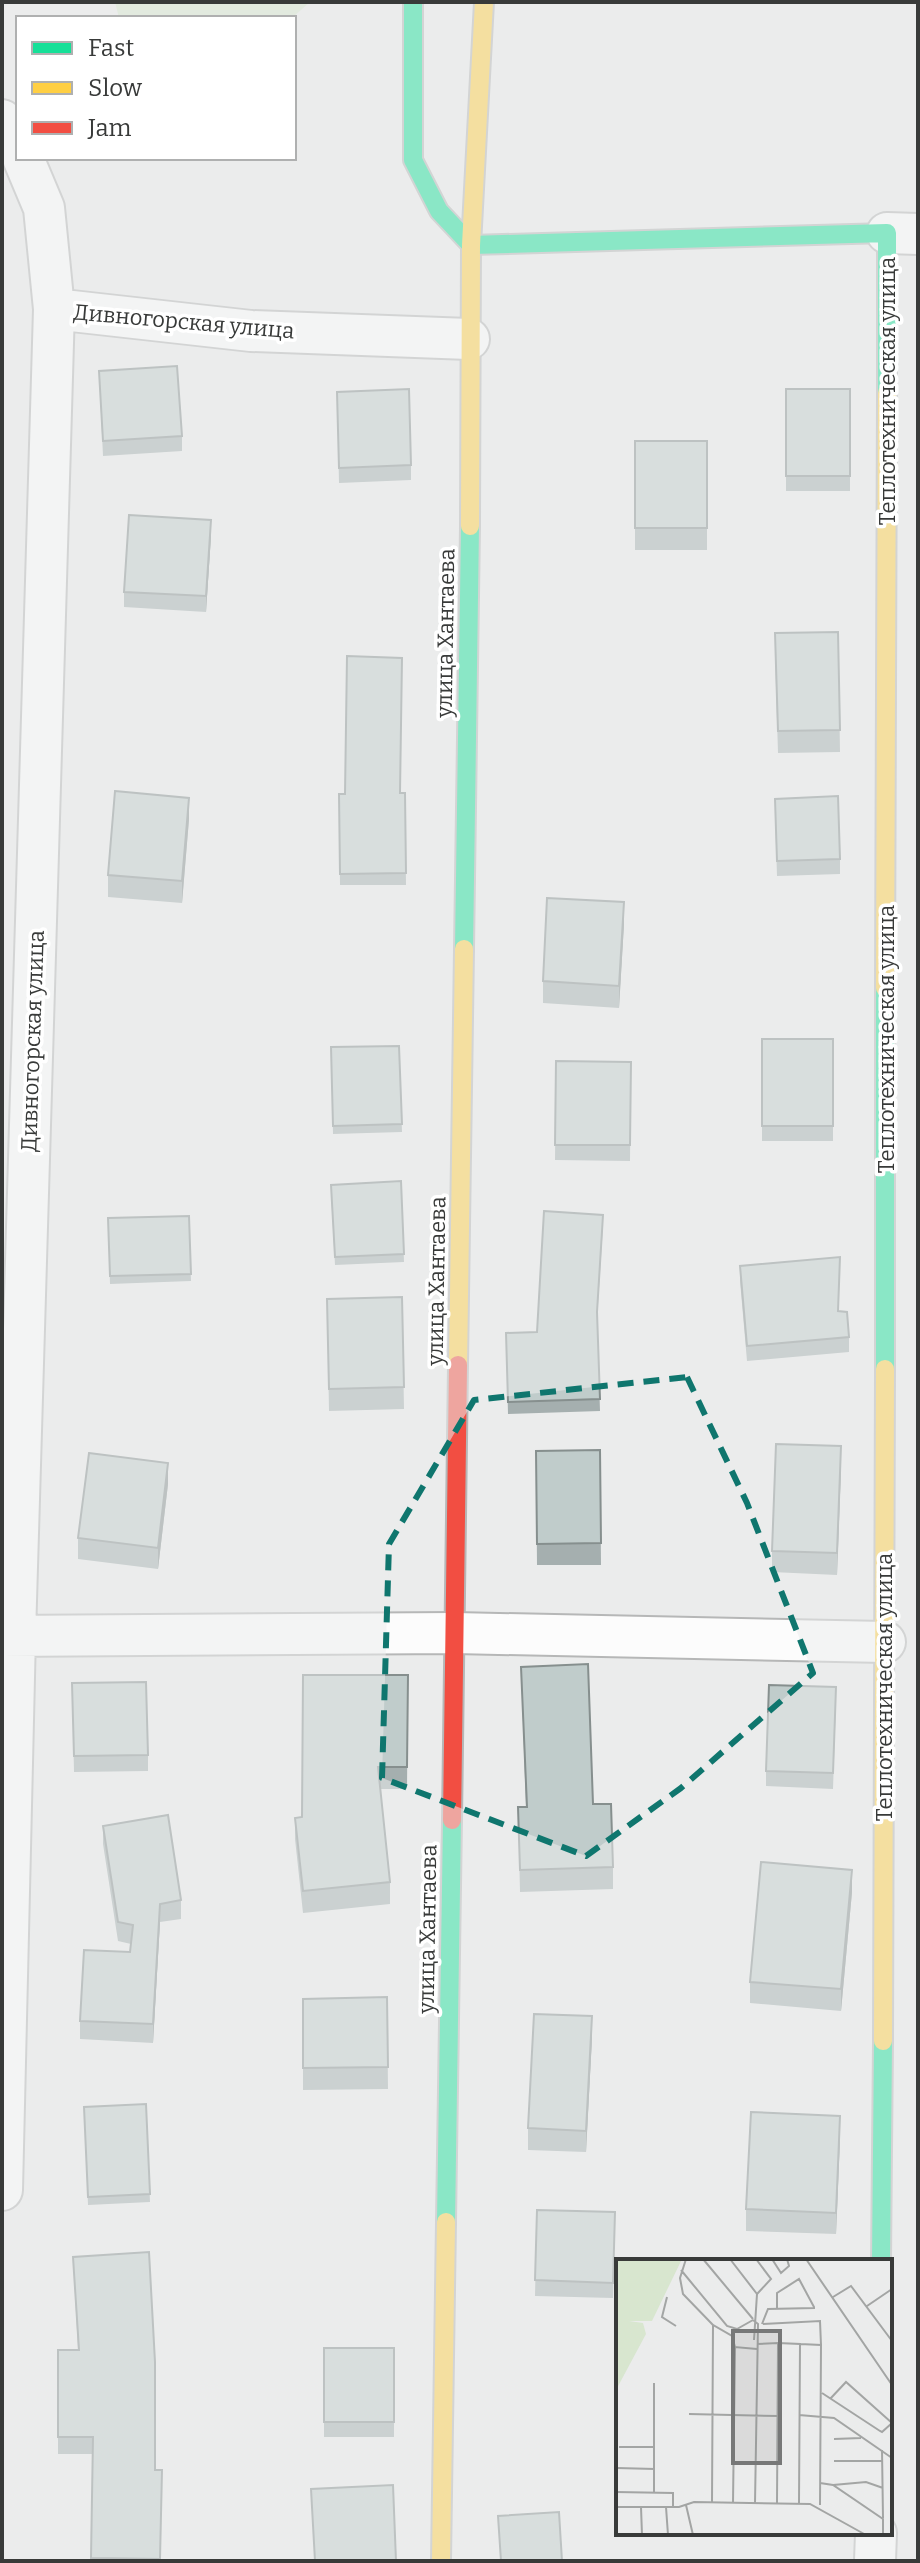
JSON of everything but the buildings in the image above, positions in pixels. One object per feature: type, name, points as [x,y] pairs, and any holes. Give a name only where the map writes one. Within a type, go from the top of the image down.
[{"type":"street","points":[[413,2],[413,160],[439,211],[471,245]]},
{"type":"street","name":"улица Хантаева","points":[[441,2561],[470,551],[469,339],[484,2]]},
{"type":"street","points":[[2,120],[16,142]]},
{"type":"street","points":[[24,160],[44,208],[54,309]]},
{"type":"street","name":"Теплотехническая улица","points":[[471,245],[903,234],[885,1642],[881,2259]]},
{"type":"street","name":"Дивногорская улица","points":[[2,2190],[8,1636],[54,309],[251,331],[469,339]]},
{"type":"street","points":[[8,1636],[455,1633],[885,1642]]},
{"type":"street","points":[[875,2561],[876,2535]]},
{"type":"highlighted area","points":[[687,1377],[747,1503],[813,1673],[681,1788],[586,1856],[382,1778],[389,1544],[474,1400]]},
{"type":"green space","points":[[115,2],[310,2],[294,16],[118,16]]},
{"type":"traffic: fast","points":[[413,2],[413,160],[439,211],[471,245]]},
{"type":"traffic: fast","points":[[471,245],[887,233],[887,393]]},
{"type":"traffic: fast","points":[[464,949],[470,526]]},
{"type":"traffic: fast","points":[[885,988],[885,1369]]},
{"type":"traffic: fast","points":[[446,2222],[452,1820]]},
{"type":"traffic: fast","points":[[881,2259],[883,2041]]},
{"type":"traffic: slow","points":[[470,526],[471,245],[484,2]]},
{"type":"traffic: slow","points":[[885,988],[887,393]]},
{"type":"traffic: slow","points":[[458,1365],[464,949]]},
{"type":"traffic: slow","points":[[883,2041],[885,1369]]},
{"type":"traffic: slow","points":[[441,2561],[446,2222]]},
{"type":"traffic: jam","points":[[452,1820],[458,1365]]}]
